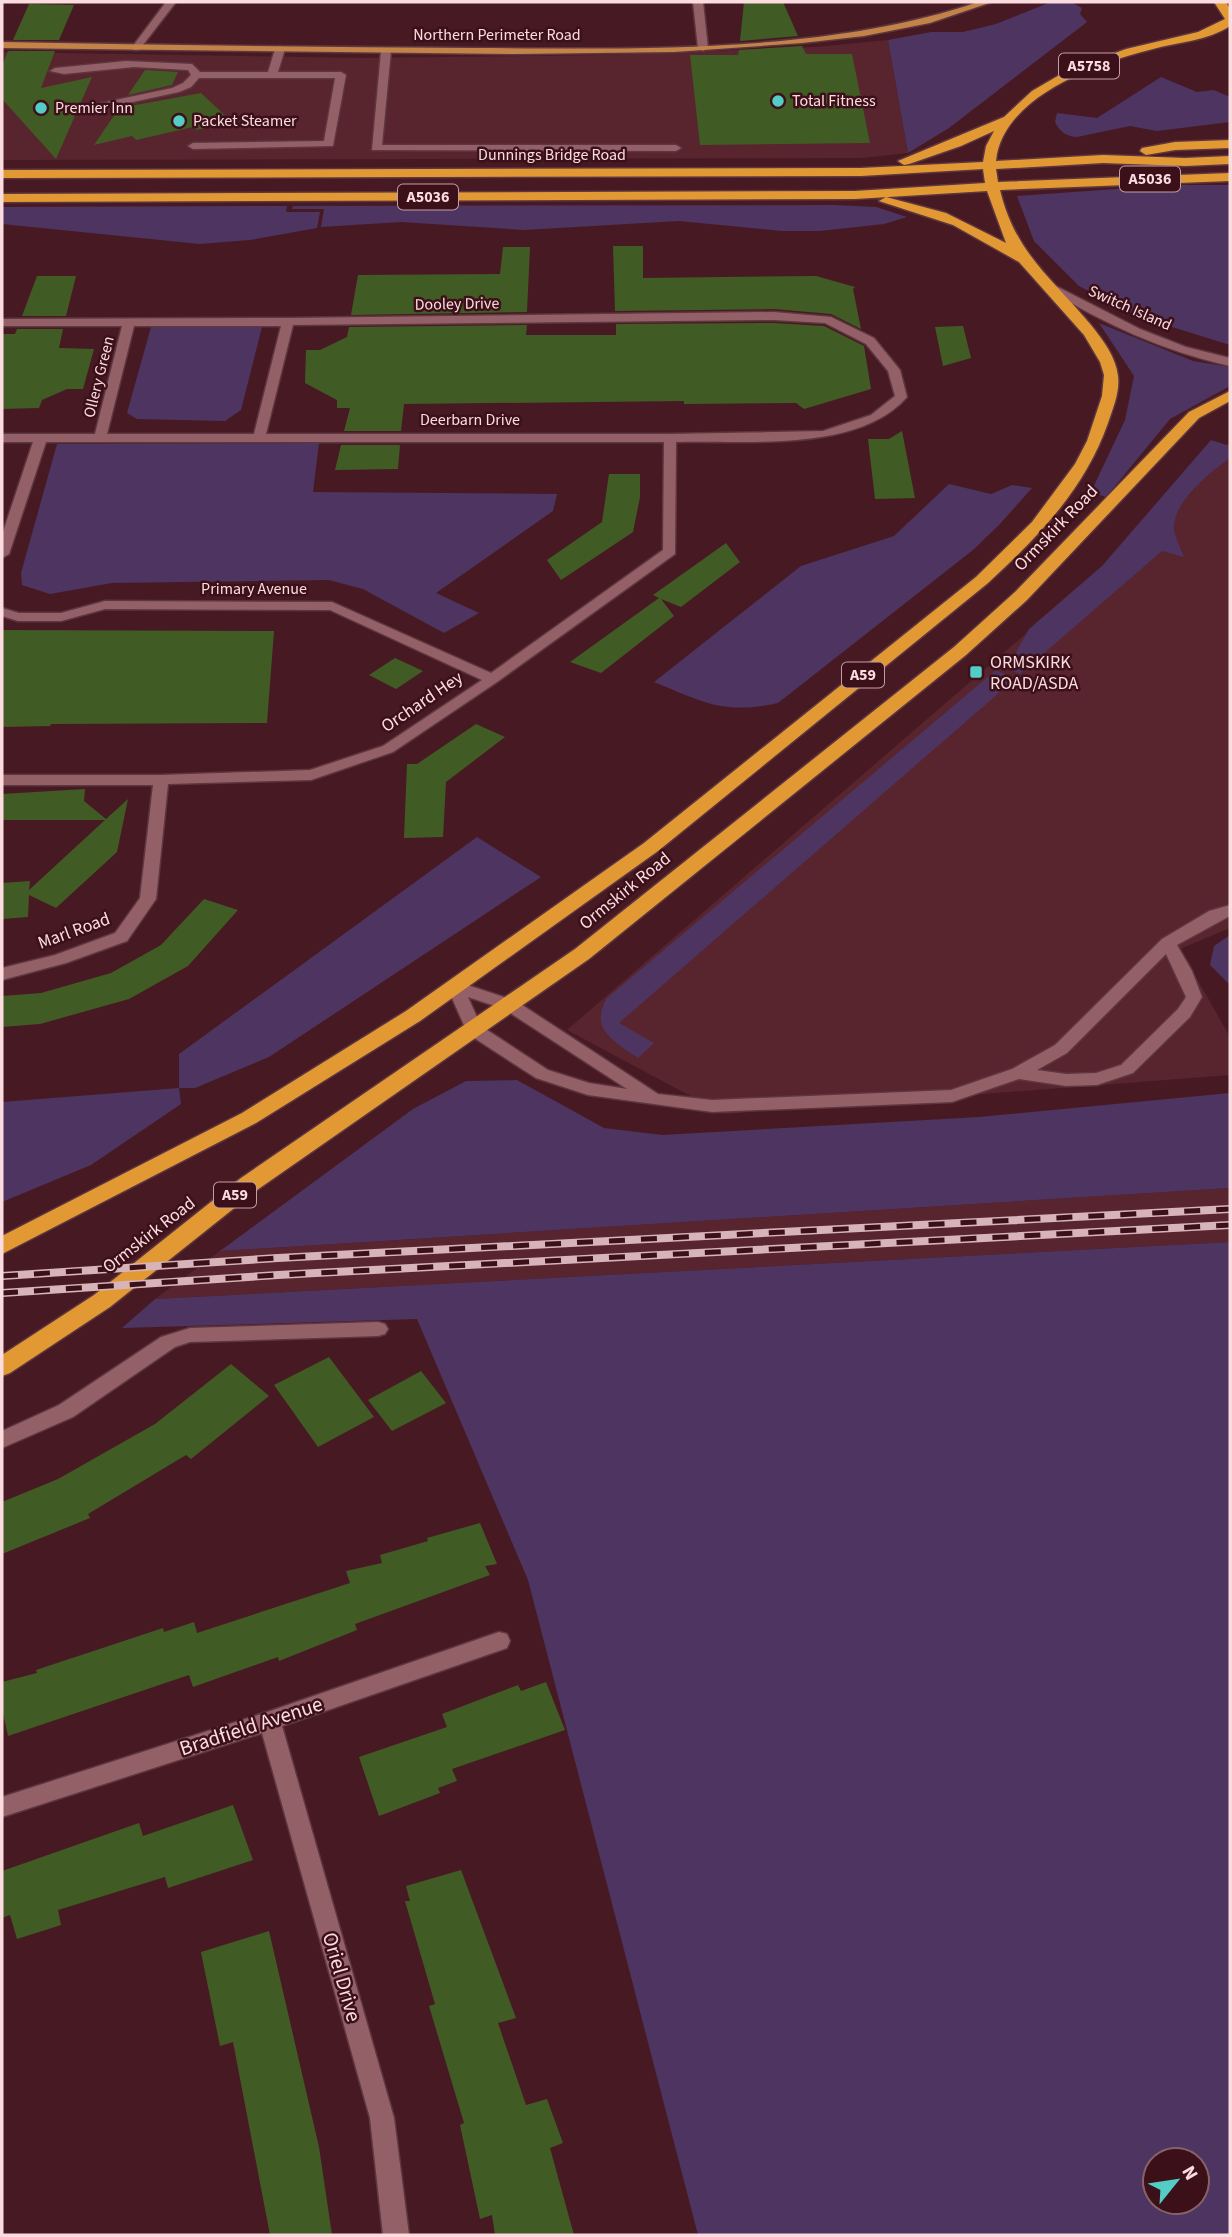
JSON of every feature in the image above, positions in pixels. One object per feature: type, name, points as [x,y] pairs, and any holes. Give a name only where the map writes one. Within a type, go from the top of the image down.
[{"type":"highway","name":"A5758","points":[[988,165],[992,143],[1008,120],[1041,89],[1075,71],[1150,46],[1209,33],[1230,19],[1220,2]]},
{"type":"highway","name":"A5758","points":[[861,172],[926,155],[1008,120]]},
{"type":"highway","name":"A5036","points":[[1103,159],[1175,146],[1230,144]]},
{"type":"highway","name":"Dunnings Bridge Road","points":[[2,174],[861,172],[1103,159]]},
{"type":"highway","points":[[1103,159],[1185,162],[1230,160]]},
{"type":"highway","name":"Switch Island","points":[[988,165],[1000,214],[1024,260],[1047,284]]},
{"type":"highway","name":"A5036","points":[[2,198],[855,195],[1071,182],[1230,177]]},
{"type":"highway","points":[[855,195],[943,215],[981,232],[1024,260]]},
{"type":"highway","name":"Ormskirk Road","points":[[2,1246],[249,1118],[455,987],[651,847],[982,580],[1015,550],[1055,507],[1080,471],[1098,433],[1111,392],[1111,372],[1105,356],[1047,284]]},
{"type":"highway","name":"Ormskirk Road","points":[[2,1367],[102,1301],[250,1184],[582,954],[960,651],[1030,586],[1194,415],[1230,395]]},
{"type":"main road","name":"Northern Perimeter Road","points":[[2,46],[579,52],[703,48],[791,42],[882,31],[943,17],[987,2]]},
{"type":"street","points":[[136,48],[170,2]]},
{"type":"street","points":[[698,2],[703,48]]},
{"type":"street","points":[[272,75],[280,50]]},
{"type":"street","points":[[386,51],[376,148],[676,148]]},
{"type":"street","points":[[55,71],[85,71],[123,64],[166,64],[192,67],[196,75]]},
{"type":"street","points":[[96,107],[175,90],[187,85],[196,75],[341,75],[329,144],[193,146]]},
{"type":"street","name":"Switch Island","points":[[1047,284],[1111,322],[1181,349],[1230,362]]},
{"type":"street","name":"Dooley Drive","points":[[2,322],[288,322],[774,316],[827,320],[870,341],[894,370]]},
{"type":"street","name":"Ollery Green","points":[[100,439],[129,322]]},
{"type":"street","points":[[259,438],[288,322]]},
{"type":"street","name":"Deerbarn Drive","points":[[2,438],[670,438],[824,435],[875,418],[901,397],[894,370]]},
{"type":"street","points":[[2,554],[41,438]]},
{"type":"street","name":"Orchard Hey","points":[[2,780],[161,780],[311,775],[388,749],[670,551],[670,438]]},
{"type":"street","name":"Primary Avenue","points":[[2,612],[18,617],[61,617],[105,605],[332,606],[492,678]]},
{"type":"street","name":"Marl Road","points":[[2,974],[60,959],[121,937],[148,899],[161,780]]},
{"type":"street","points":[[455,987],[474,1030],[542,1074],[588,1089],[712,1106],[952,1096],[1018,1073],[1061,1049],[1168,943],[1215,915],[1230,910]]},
{"type":"street","points":[[1018,1073],[1066,1080],[1097,1079],[1127,1069],[1184,1013],[1194,997],[1184,971],[1168,943]]},
{"type":"street","points":[[455,987],[510,1005],[655,1100]]},
{"type":"street","points":[[2,1440],[66,1411],[168,1342],[190,1335],[378,1329]]},
{"type":"street","name":"Bradfield Avenue","points":[[2,1807],[270,1721],[499,1641]]},
{"type":"street","name":"Oriel Drive","points":[[270,1721],[382,2118],[396,2235]]},
{"type":"shaded area","points":[[1051,2],[1071,2],[1082,8],[1080,14],[1087,22],[949,128],[908,153],[888,40],[931,32],[963,32],[996,24]]},
{"type":"shaded area","points":[[888,40],[908,153],[862,158],[2,160],[2,52],[361,58],[604,55],[815,47]]},
{"type":"shaded area","points":[[1161,77],[1197,92],[1214,90],[1230,97],[1230,122],[1157,131],[1130,126],[1077,137],[1064,133],[1055,122],[1057,113],[1097,118]]},
{"type":"shaded area","points":[[1173,185],[1230,185],[1230,345],[1140,317],[1079,286],[1034,241],[1017,196]]},
{"type":"shaded area","points":[[287,206],[286,212],[320,212],[317,228],[250,240],[200,244],[2,224],[2,207]]},
{"type":"shaded area","points":[[293,206],[876,207],[907,217],[884,224],[820,231],[782,231],[679,221],[524,230],[401,222],[321,227],[324,209],[292,209]]},
{"type":"shaded area","points":[[1099,323],[1193,361],[1230,367],[1230,386],[1170,419],[1106,497],[1091,492],[1125,420],[1134,376]]},
{"type":"shaded area","points":[[252,324],[262,327],[241,410],[225,421],[137,419],[127,413],[151,327]]},
{"type":"shaded area","points":[[1211,440],[1230,446],[1230,458],[1193,490],[1179,510],[1174,530],[1184,557],[1162,551],[1020,674],[1001,666],[1015,654],[1029,629],[1102,566]]},
{"type":"shaded area","points":[[1230,441],[1230,928],[1180,949],[1230,1037],[1230,1075],[724,1114],[567,1030],[1161,517]]},
{"type":"shaded area","points":[[319,443],[313,492],[557,494],[553,511],[436,593],[479,613],[444,633],[363,589],[329,580],[112,583],[50,594],[22,585],[21,573],[57,444]]},
{"type":"shaded area","points":[[949,484],[991,494],[1012,485],[1032,488],[973,550],[778,703],[743,708],[714,705],[654,682],[801,566],[894,536]]},
{"type":"shaded area","points":[[996,670],[1015,679],[619,1023],[654,1043],[638,1058],[612,1040],[602,1026],[601,1018],[607,998]]},
{"type":"shaded area","points":[[477,837],[541,877],[269,1057],[195,1088],[179,1088],[179,1054]]},
{"type":"shaded area","points":[[1230,935],[1230,985],[1210,965],[1214,946]]},
{"type":"shaded area","points":[[517,1080],[604,1128],[662,1135],[979,1117],[1230,1093],[1230,1188],[220,1251],[413,1109],[466,1081]]},
{"type":"shaded area","points":[[179,1088],[181,1104],[91,1165],[2,1202],[2,1102]]},
{"type":"shaded area","points":[[1230,1188],[1230,1242],[155,1299],[220,1251]]},
{"type":"shaded area","points":[[1230,1242],[1230,2235],[698,2235],[528,1580],[417,1319],[122,1328],[155,1299]]},
{"type":"building","points":[[744,2],[783,2],[798,36],[740,41]]},
{"type":"building","points":[[29,4],[74,5],[59,40],[13,40]]},
{"type":"building","name":"Total Fitness","points":[[802,46],[806,54],[852,54],[870,143],[700,145],[690,55],[738,55],[739,50]]},
{"type":"building","points":[[8,51],[55,51],[41,88],[92,77],[56,159],[2,99],[2,66]]},
{"type":"building","points":[[145,70],[178,72],[172,85],[128,95]]},
{"type":"building","points":[[201,93],[232,122],[196,130],[193,127],[136,140],[132,136],[94,145],[119,108]]},
{"type":"building","points":[[613,246],[643,246],[643,278],[816,276],[855,287],[853,289],[861,329],[831,314],[774,309],[615,311]]},
{"type":"building","points":[[503,247],[530,247],[527,312],[351,315],[358,275],[500,274]]},
{"type":"building","points":[[37,276],[76,276],[66,316],[22,316]]},
{"type":"building","points":[[774,323],[824,326],[864,346],[871,389],[804,409],[796,403],[684,404],[684,401],[404,404],[401,431],[344,431],[350,408],[337,408],[337,400],[305,383],[306,350],[320,350],[347,337],[349,327],[527,325],[526,335],[616,335],[616,324]]},
{"type":"building","points":[[963,326],[971,358],[943,366],[935,327]]},
{"type":"building","points":[[17,329],[63,329],[59,348],[94,349],[83,389],[67,389],[42,400],[39,408],[2,409],[2,334],[15,334]]},
{"type":"building","points":[[902,431],[915,498],[875,499],[868,439],[889,439]]},
{"type":"building","points":[[341,445],[400,445],[398,469],[335,470]]},
{"type":"building","points":[[609,474],[640,474],[640,497],[633,532],[561,580],[547,560],[602,522]]},
{"type":"building","points":[[726,543],[740,562],[681,607],[661,599],[674,616],[601,673],[570,662],[659,598],[653,595]]},
{"type":"building","points":[[2,630],[274,631],[267,723],[51,724],[2,727]]},
{"type":"building","points":[[395,658],[423,671],[396,689],[369,675]]},
{"type":"building","points":[[476,724],[505,737],[446,782],[443,837],[404,838],[407,764],[417,764]]},
{"type":"building","points":[[85,789],[84,801],[106,819],[128,799],[117,852],[56,908],[29,895],[28,917],[2,919],[2,883],[30,881],[29,890],[105,820],[2,820],[2,794]]},
{"type":"building","points":[[204,899],[238,910],[188,966],[129,999],[40,1024],[2,1027],[2,996],[41,993],[111,973],[161,945]]},
{"type":"building","points":[[329,1357],[374,1417],[318,1447],[274,1385]]},
{"type":"building","points":[[231,1364],[269,1396],[191,1459],[186,1455],[88,1514],[90,1518],[2,1554],[2,1502],[58,1479],[155,1424]]},
{"type":"building","points":[[421,1371],[446,1403],[392,1431],[368,1400]]},
{"type":"building","points":[[480,1523],[497,1564],[485,1566],[490,1575],[355,1624],[357,1630],[279,1661],[278,1657],[193,1687],[189,1675],[8,1736],[2,1709],[2,1682],[37,1673],[36,1670],[163,1628],[164,1632],[194,1622],[197,1633],[350,1583],[346,1571],[382,1563],[380,1555]]},
{"type":"building","points":[[546,1682],[565,1730],[452,1769],[457,1781],[438,1788],[440,1793],[379,1816],[359,1757],[447,1727],[442,1714],[518,1685],[521,1691]]},
{"type":"building","points":[[233,1805],[253,1860],[168,1888],[165,1877],[58,1910],[61,1925],[17,1939],[10,1915],[2,1918],[2,1871],[139,1823],[143,1836]]},
{"type":"building","points":[[461,1870],[516,2018],[498,2023],[526,2105],[547,2099],[563,2143],[550,2148],[574,2235],[495,2235],[492,2215],[480,2219],[460,2125],[464,2123],[429,2006],[435,2004],[405,1901],[410,1901],[406,1886]]},
{"type":"building","points":[[269,1931],[319,2147],[332,2235],[270,2235],[233,2042],[220,2046],[201,1952]]},
{"type":"railway","points":[[2,1276],[278,1258],[1230,1209]]},
{"type":"railway","points":[[2,1293],[278,1275],[1230,1225]]},
{"type":"place","name":"Total Fitness","points":[[778,101]]},
{"type":"place","name":"Premier Inn","points":[[41,108]]},
{"type":"place","name":"Packet Steamer","points":[[179,121]]},
{"type":"place","name":"ORMSKIRK ROAD/ASDA","points":[[976,672]]}]
